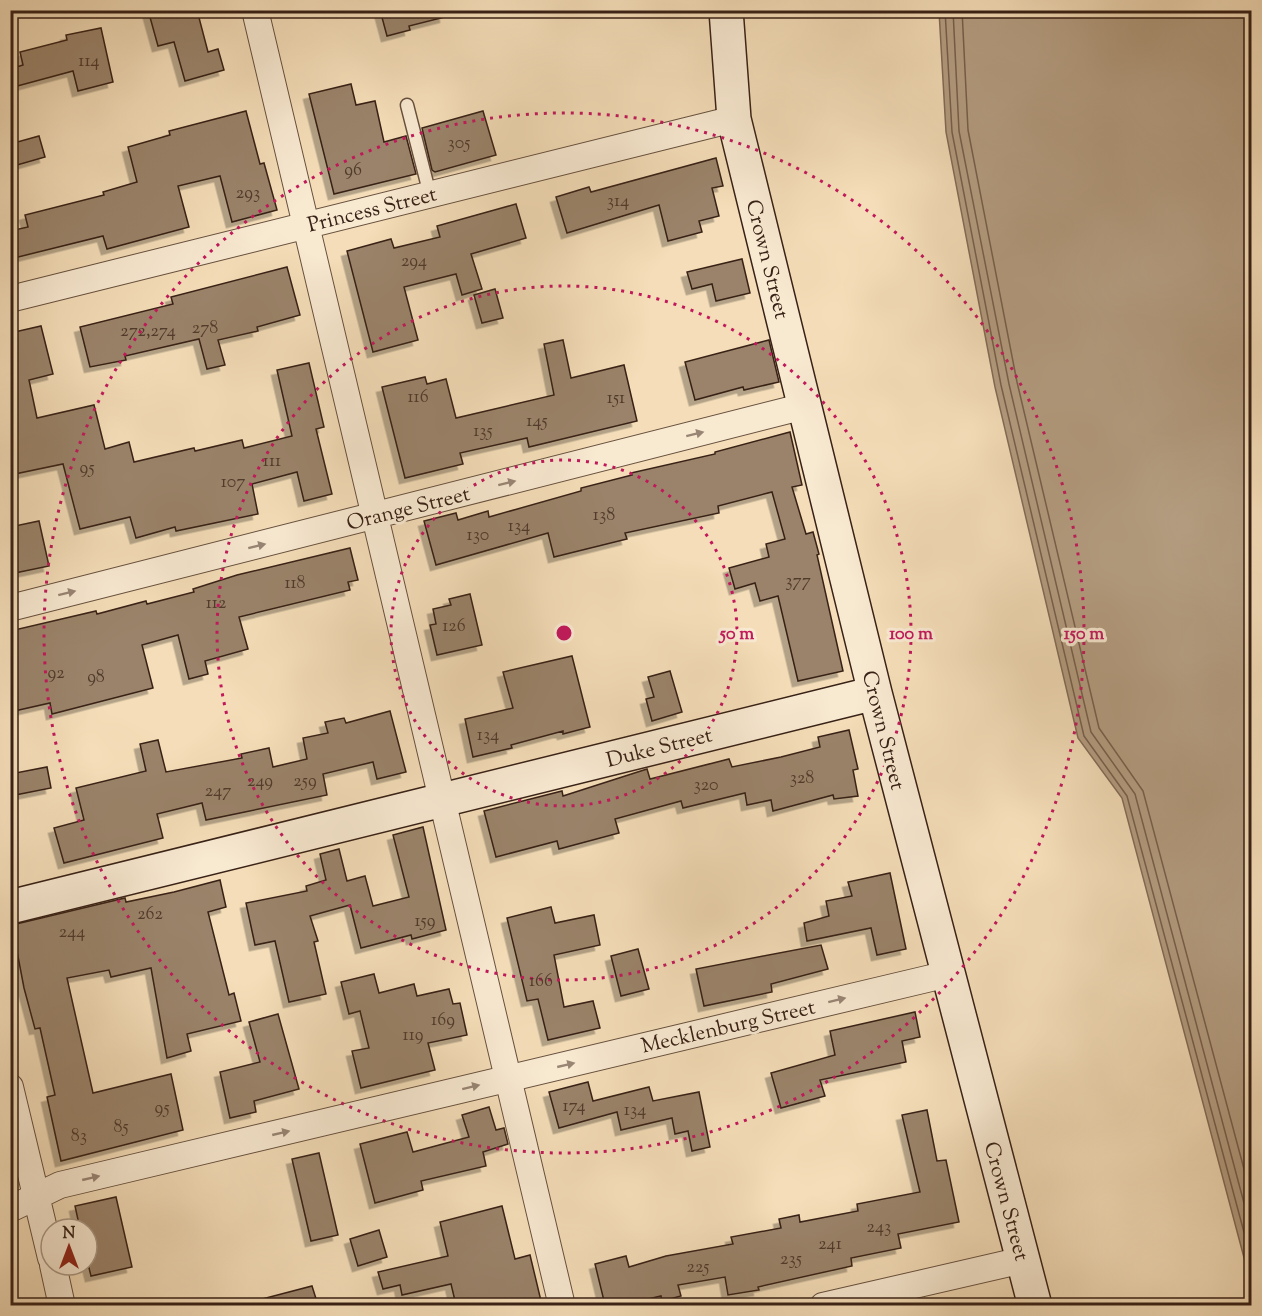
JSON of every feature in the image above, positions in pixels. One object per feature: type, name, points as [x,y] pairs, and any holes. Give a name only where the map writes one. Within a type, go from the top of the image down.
[{"type":"main road","name":"Crown Street","points":[[726,10],[734,119],[874,693],[1035,1305]]},
{"type":"main road","name":"Duke Street","points":[[10,907],[874,693]]},
{"type":"street","points":[[255,10],[562,1305]]},
{"type":"street","name":"Princess Street","points":[[10,299],[734,119]]},
{"type":"street","name":"Orange Street","points":[[10,608],[376,517],[805,406]]},
{"type":"street","name":"Mecklenburg Street","points":[[37,1197],[60,1185],[948,974]]},
{"type":"street","points":[[10,1088],[42,1217]]},
{"type":"street","points":[[10,1209],[37,1197]]},
{"type":"street","points":[[823,1305],[1023,1260]]},
{"type":"street","points":[[55,1277],[62,1305]]},
{"type":"lane","points":[[407,105],[430,195]]},
{"type":"water","points":[[939,11],[1251,11],[1251,1284],[1122,798],[1078,738],[995,387],[946,132]]},
{"type":"building","points":[[148,10],[197,10],[208,52],[218,49],[224,70],[185,81],[174,42],[158,46]]},
{"type":"building","points":[[380,10],[444,10],[445,17],[409,26],[410,30],[387,36]]},
{"type":"building","points":[[101,28],[113,82],[78,91],[73,71],[10,88],[10,69],[23,65],[20,52],[67,40],[66,35]]},
{"type":"building","points":[[351,84],[356,105],[375,101],[384,142],[406,136],[416,174],[334,194],[309,94]]},
{"type":"building","points":[[246,111],[260,164],[264,163],[277,210],[232,222],[220,176],[178,186],[189,227],[107,249],[103,236],[10,259],[10,231],[28,227],[25,215],[104,195],[103,192],[137,182],[128,147],[170,135],[169,131]]},
{"type":"building","points":[[483,111],[496,155],[435,172],[432,170],[422,128]]},
{"type":"building","points":[[39,136],[45,157],[10,167],[10,144]]},
{"type":"building","points":[[716,158],[723,186],[712,188],[719,216],[699,221],[702,232],[668,241],[659,205],[567,233],[556,197],[589,187],[591,192]]},
{"type":"building","points":[[516,204],[526,238],[471,254],[482,289],[462,295],[456,274],[404,287],[418,340],[373,352],[347,251],[391,239],[394,248],[440,237],[437,226]]},
{"type":"building","points":[[742,259],[750,293],[716,301],[712,284],[692,289],[687,272]]},
{"type":"building","points":[[287,267],[300,315],[257,327],[258,331],[218,340],[225,365],[207,369],[199,339],[125,356],[126,360],[90,367],[80,327],[173,304],[171,297]]},
{"type":"building","points":[[495,289],[503,318],[482,323],[474,295]]},
{"type":"building","points":[[41,326],[53,374],[29,380],[37,418],[94,405],[105,449],[129,442],[134,462],[242,440],[244,448],[292,436],[277,370],[309,363],[324,427],[316,429],[332,494],[304,501],[297,472],[252,484],[258,514],[176,531],[175,527],[136,538],[130,517],[80,529],[63,464],[10,475],[10,333]]},
{"type":"building","points":[[563,340],[571,378],[624,365],[637,421],[529,447],[527,438],[460,453],[463,464],[405,478],[382,387],[425,377],[427,384],[446,379],[456,418],[554,395],[544,344]]},
{"type":"building","points":[[769,340],[779,382],[744,390],[743,387],[695,400],[685,362]]},
{"type":"building","points":[[790,432],[802,485],[792,487],[806,534],[813,532],[843,671],[798,681],[778,596],[760,601],[755,583],[735,589],[729,568],[769,557],[766,544],[785,539],[772,492],[718,506],[719,513],[625,533],[627,539],[554,557],[548,533],[436,565],[424,521],[456,513],[458,520],[488,511],[489,517],[581,491],[581,488],[632,475],[631,473],[715,454],[715,452]]},
{"type":"building","points":[[39,521],[49,566],[10,574],[10,527]]},
{"type":"building","points":[[350,548],[358,580],[348,582],[350,590],[239,617],[248,649],[205,661],[208,674],[189,679],[178,635],[142,645],[153,688],[52,714],[50,703],[10,712],[10,631],[96,611],[97,614],[146,601],[147,604],[194,592],[193,589],[237,575]]},
{"type":"building","points":[[470,594],[482,645],[437,655],[430,625],[436,624],[433,609],[451,605],[449,599]]},
{"type":"building","points":[[572,656],[590,727],[563,734],[563,731],[511,745],[512,748],[473,757],[465,719],[513,708],[503,672]]},
{"type":"building","points":[[670,671],[682,712],[652,721],[646,699],[654,697],[648,677]]},
{"type":"building","points":[[390,711],[406,772],[377,779],[373,762],[323,774],[327,795],[206,820],[202,803],[157,814],[163,838],[64,863],[54,828],[84,820],[76,788],[146,771],[140,744],[158,740],[166,772],[242,758],[241,754],[269,748],[273,767],[307,759],[303,738],[328,733],[325,722],[344,718],[346,723]]},
{"type":"building","points":[[849,730],[858,769],[853,770],[858,796],[834,799],[833,795],[773,811],[771,800],[747,805],[745,793],[683,808],[681,801],[615,819],[619,833],[559,849],[557,841],[496,857],[484,811],[562,791],[563,796],[647,769],[650,779],[729,759],[732,767],[781,757],[820,747],[818,737]]},
{"type":"building","points":[[47,767],[51,788],[10,796],[10,774]]},
{"type":"building","points":[[423,827],[446,930],[412,939],[411,935],[361,948],[350,905],[310,916],[318,941],[314,942],[326,994],[289,1002],[275,941],[255,945],[246,903],[307,891],[306,886],[326,880],[320,854],[339,849],[347,881],[365,876],[373,906],[409,897],[393,835]]},
{"type":"building","points":[[890,873],[906,949],[877,955],[871,928],[807,941],[804,923],[829,916],[826,901],[852,896],[848,882]]},
{"type":"building","points":[[220,880],[226,907],[208,912],[229,995],[234,993],[241,1021],[187,1034],[191,1051],[167,1058],[151,968],[111,977],[109,970],[67,978],[93,1093],[171,1074],[183,1130],[61,1161],[47,1097],[55,1095],[40,1028],[35,1029],[24,988],[12,925],[125,898],[126,902]]},
{"type":"building","points":[[551,907],[555,923],[594,915],[600,945],[554,955],[564,1007],[593,1001],[600,1028],[548,1040],[538,999],[527,1001],[507,918]]},
{"type":"building","points":[[821,945],[828,969],[771,984],[772,992],[704,1006],[696,969]]},
{"type":"building","points":[[638,949],[649,989],[621,996],[611,956]]},
{"type":"building","points":[[374,974],[379,993],[414,984],[417,996],[449,989],[453,1004],[460,1003],[467,1035],[428,1043],[435,1070],[361,1088],[352,1051],[369,1048],[360,1011],[349,1014],[341,982]]},
{"type":"building","points":[[915,1012],[920,1037],[902,1041],[906,1062],[820,1080],[825,1096],[781,1108],[771,1073],[835,1055],[830,1031]]},
{"type":"building","points":[[278,1014],[299,1089],[254,1101],[256,1112],[230,1118],[220,1072],[260,1062],[249,1022]]},
{"type":"building","points":[[588,1082],[593,1101],[649,1087],[653,1101],[699,1092],[710,1147],[692,1151],[688,1131],[675,1134],[672,1118],[621,1130],[617,1112],[559,1128],[549,1092]]},
{"type":"building","points":[[489,1107],[496,1130],[504,1128],[508,1144],[483,1152],[486,1166],[421,1181],[423,1190],[375,1203],[360,1144],[407,1132],[413,1152],[469,1137],[462,1115]]},
{"type":"building","points":[[927,1110],[937,1161],[946,1160],[959,1222],[898,1234],[901,1248],[851,1258],[852,1266],[758,1287],[759,1290],[728,1295],[725,1277],[678,1285],[681,1296],[662,1301],[661,1296],[623,1305],[605,1305],[595,1264],[626,1256],[629,1267],[666,1256],[733,1244],[731,1237],[781,1228],[779,1219],[799,1215],[800,1222],[858,1211],[857,1204],[920,1192],[902,1115]]},
{"type":"building","points":[[319,1153],[338,1235],[311,1241],[292,1159]]},
{"type":"building","points":[[116,1197],[132,1267],[99,1274],[99,1217],[77,1217],[75,1206]]},
{"type":"building","points":[[502,1206],[515,1259],[530,1255],[542,1305],[456,1305],[451,1284],[402,1295],[400,1285],[383,1289],[378,1272],[448,1256],[440,1222]]},
{"type":"building","points":[[379,1230],[387,1257],[358,1266],[350,1239]]},
{"type":"building","points":[[312,1286],[318,1305],[263,1305],[262,1299]]}]
